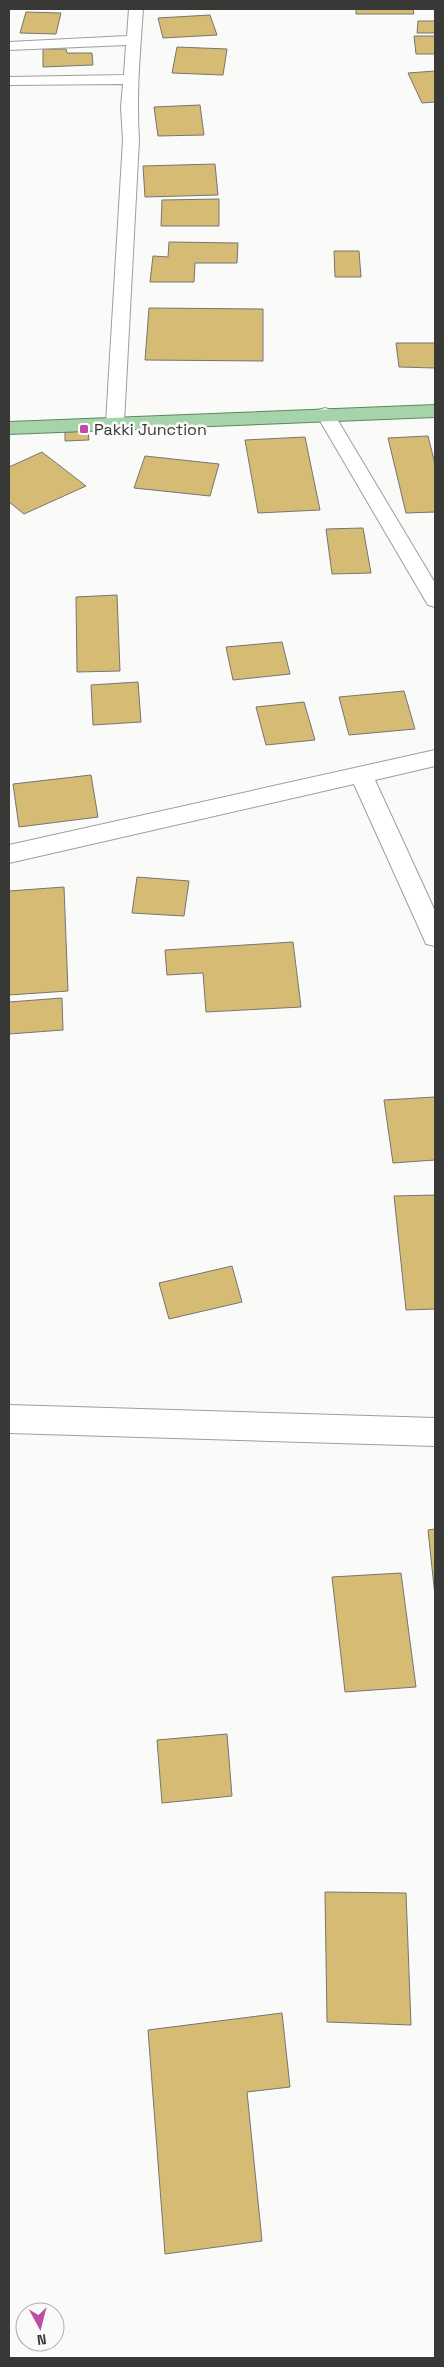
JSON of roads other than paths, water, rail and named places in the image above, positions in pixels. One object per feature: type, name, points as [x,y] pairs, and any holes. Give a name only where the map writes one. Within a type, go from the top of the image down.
[{"type":"main road","points":[[9,428],[435,411]]},
{"type":"street","points":[[115,423],[131,140],[129,107],[136,9]]},
{"type":"street","points":[[9,46],[135,40]]},
{"type":"street","points":[[9,81],[132,78]]},
{"type":"street","points":[[324,414],[435,600]]},
{"type":"street","points":[[9,854],[435,758]]},
{"type":"street","points":[[361,774],[435,937]]},
{"type":"street","points":[[9,1419],[435,1432]]},
{"type":"place","name":"Pakki Junction","points":[[84,429]]}]
